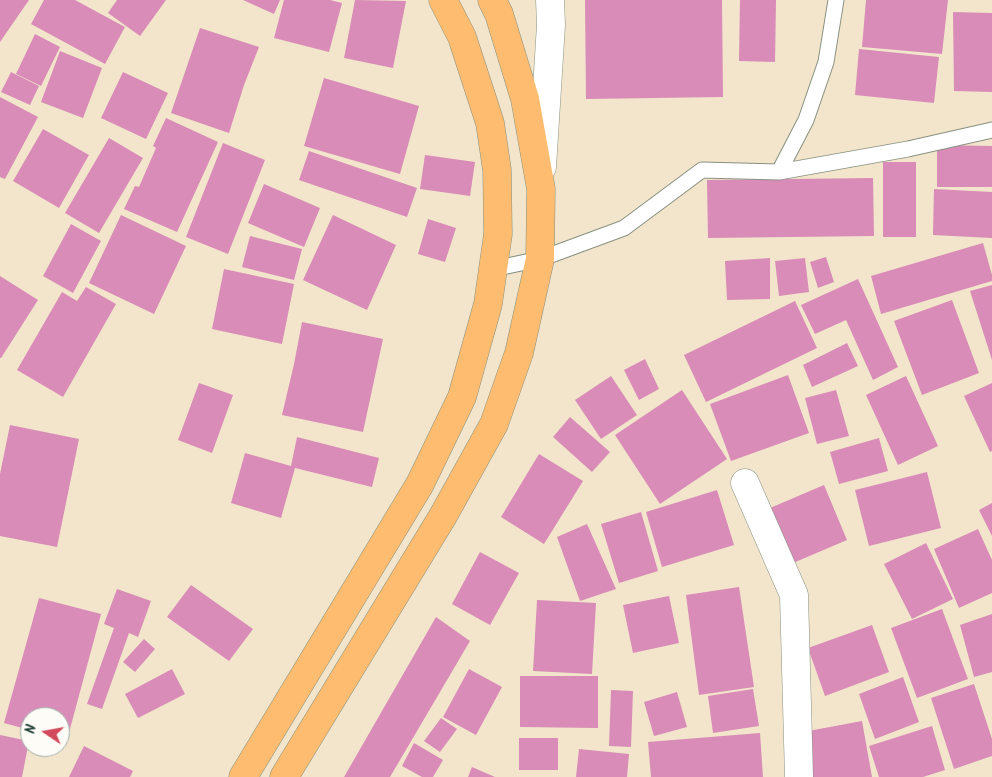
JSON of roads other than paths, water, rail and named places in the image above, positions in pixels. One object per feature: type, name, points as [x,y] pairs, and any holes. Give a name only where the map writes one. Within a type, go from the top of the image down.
[{"type":"highway","points":[[243,777],[420,484],[462,397],[488,304],[498,234],[497,170],[490,123],[462,37],[443,0]]},
{"type":"highway","points":[[284,777],[443,516],[494,424],[519,353],[540,259],[541,188],[525,99],[500,14],[492,0]]},
{"type":"street","points":[[541,188],[551,25],[550,0]]},
{"type":"street","points":[[745,483],[794,596],[799,777]]},
{"type":"lane","points":[[779,172],[806,120],[826,62],[836,0]]},
{"type":"lane","points":[[493,269],[540,259],[624,228],[702,170],[779,172],[992,130]]}]
